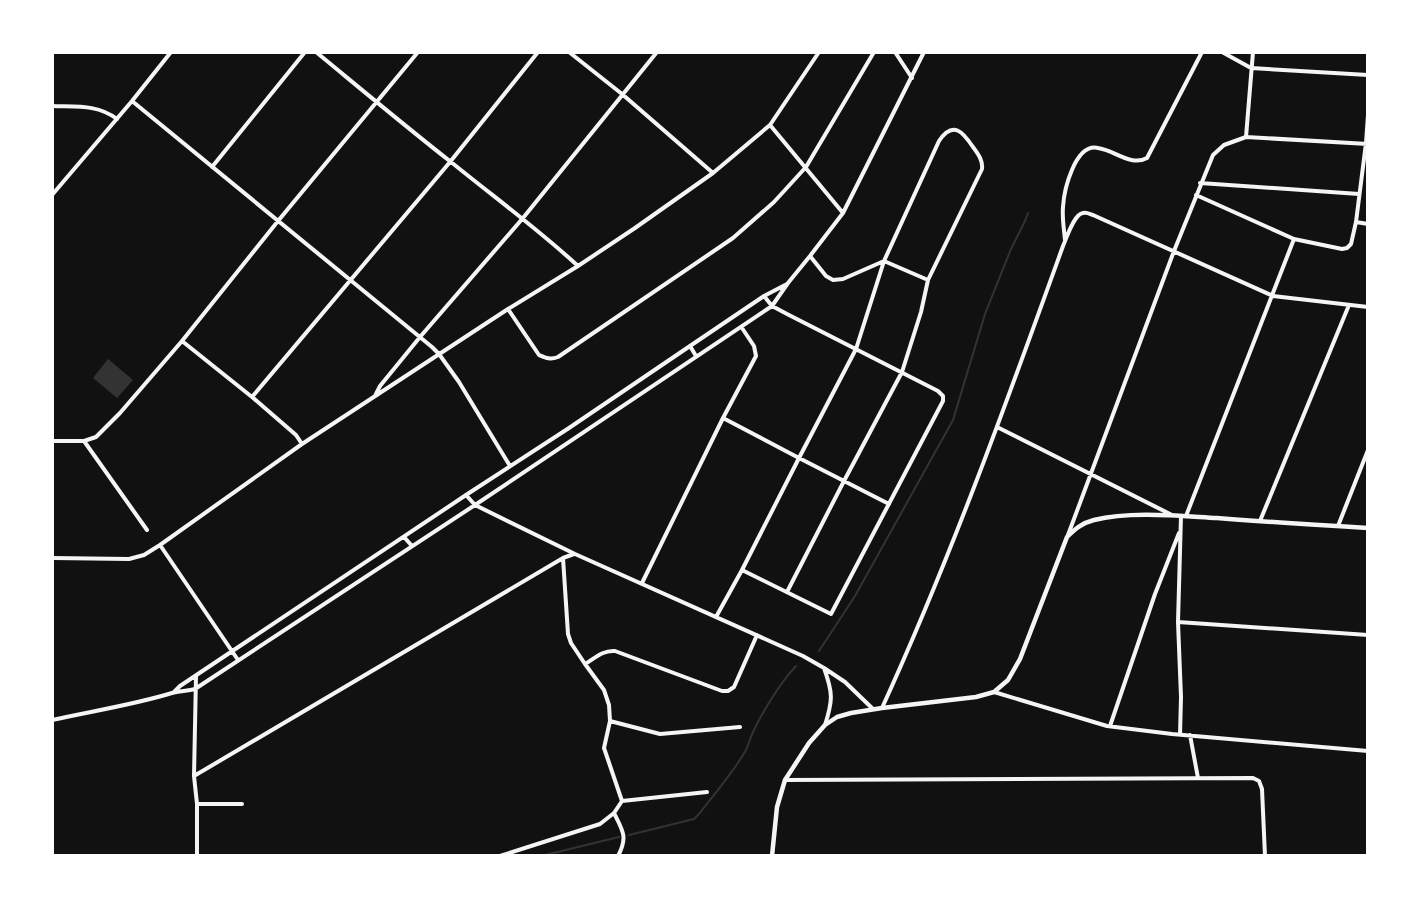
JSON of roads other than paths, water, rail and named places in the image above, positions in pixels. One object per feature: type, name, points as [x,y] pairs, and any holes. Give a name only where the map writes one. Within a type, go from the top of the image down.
[{"type":"street","points":[[52,195],[171,52]]},
{"type":"street","points":[[212,167],[305,52]]},
{"type":"street","points":[[316,52],[450,162],[523,218],[578,266]]},
{"type":"street","points":[[52,441],[84,441],[96,437],[120,413],[182,341],[418,52]]},
{"type":"street","points":[[252,397],[450,162],[538,52]]},
{"type":"street","points":[[569,52],[622,94],[713,173]]},
{"type":"street","points":[[374,396],[420,337],[523,218],[657,52]]},
{"type":"street","points":[[52,558],[129,559],[144,555],[160,545],[302,444],[508,309],[578,266],[713,173],[770,125],[819,52]]},
{"type":"street","points":[[508,309],[539,355],[547,359],[558,357],[733,238],[774,202],[806,167],[874,52]]},
{"type":"street","points":[[895,52],[912,78]]},
{"type":"street","points":[[52,720],[195,689],[772,306],[843,213],[924,52]]},
{"type":"street","points":[[1065,241],[1063,209],[1065,192],[1076,161],[1083,152],[1092,147],[1104,149],[1134,161],[1147,158],[1202,52]]},
{"type":"street","points":[[1222,52],[1251,68],[1368,75]]},
{"type":"street","points":[[1246,137],[1253,52]]},
{"type":"street","points":[[132,101],[439,354],[510,466]]},
{"type":"street","points":[[52,106],[98,109],[117,119]]},
{"type":"street","points":[[1196,195],[1294,239],[1342,249],[1347,248],[1351,244],[1356,222],[1367,144],[1368,116]]},
{"type":"street","points":[[770,125],[843,213]]},
{"type":"street","points":[[716,617],[856,349],[884,261],[939,141],[946,132],[959,130],[980,157],[983,164],[982,169],[928,280],[921,312],[902,372],[787,592]]},
{"type":"street","points":[[772,855],[777,807],[785,780],[809,743],[825,725],[837,717],[873,709],[976,697],[994,692],[1008,680],[1020,659],[1092,474],[1212,155],[1224,145],[1246,137],[1367,144]]},
{"type":"street","points":[[1200,183],[1359,194]]},
{"type":"street","points":[[882,708],[961,522],[1065,241],[1080,213],[1093,215],[1273,296],[1368,307]]},
{"type":"street","points":[[1356,222],[1368,224]]},
{"type":"street","points":[[1110,726],[1184,516],[1294,239]]},
{"type":"street","points":[[810,256],[826,276],[833,280],[843,279],[884,261],[928,280]]},
{"type":"street","points":[[174,692],[764,296],[788,283]]},
{"type":"street","points":[[742,570],[831,614],[943,401],[943,396],[938,391],[772,306],[764,296]]},
{"type":"street","points":[[1260,521],[1349,305]]},
{"type":"street","points":[[642,584],[756,356],[754,346],[742,327]]},
{"type":"street","points":[[182,341],[252,397],[296,435],[302,444]]},
{"type":"street","points":[[690,346],[696,356]]},
{"type":"street","points":[[723,418],[890,504]]},
{"type":"street","points":[[997,428],[1173,515]]},
{"type":"street","points":[[84,441],[147,530]]},
{"type":"street","points":[[1338,526],[1368,450]]},
{"type":"street","points":[[466,495],[475,505],[575,554],[803,656],[845,682],[873,709]]},
{"type":"street","points":[[1067,537],[1075,529],[1094,520],[1173,515],[1368,528]]},
{"type":"street","points":[[1180,530],[1178,622],[1180,735]]},
{"type":"street","points":[[404,537],[412,546]]},
{"type":"street","points":[[160,545],[238,660]]},
{"type":"street","points":[[194,776],[563,558],[575,554]]},
{"type":"street","points":[[563,558],[568,634],[571,643],[604,690],[609,705],[610,722],[604,748],[622,801]]},
{"type":"street","points":[[1178,622],[1368,635]]},
{"type":"street","points":[[585,664],[604,652],[615,651],[728,692],[734,687],[757,635]]},
{"type":"street","points":[[824,668],[831,686],[832,703],[825,725]]},
{"type":"street","points":[[196,676],[194,776],[197,804],[197,854]]},
{"type":"street","points":[[994,692],[1110,726],[1180,735],[1368,751]]},
{"type":"street","points":[[610,722],[660,734],[740,727]]},
{"type":"street","points":[[1190,735],[1198,778]]},
{"type":"street","points":[[785,780],[1250,777],[1259,781],[1262,789],[1265,855]]},
{"type":"street","points":[[622,801],[707,792]]},
{"type":"street","points":[[500,855],[600,824],[614,813],[622,801]]},
{"type":"street","points":[[197,804],[243,804]]},
{"type":"street","points":[[614,813],[625,839],[618,855]]},
{"type":"waterway","points":[[819,651],[855,596],[953,420],[985,314],[1028,213]]},
{"type":"waterway","points":[[629,835],[694,819],[699,814],[730,775],[747,748],[767,706],[796,666]]},
{"type":"waterway","points":[[541,856],[619,837]]}]
